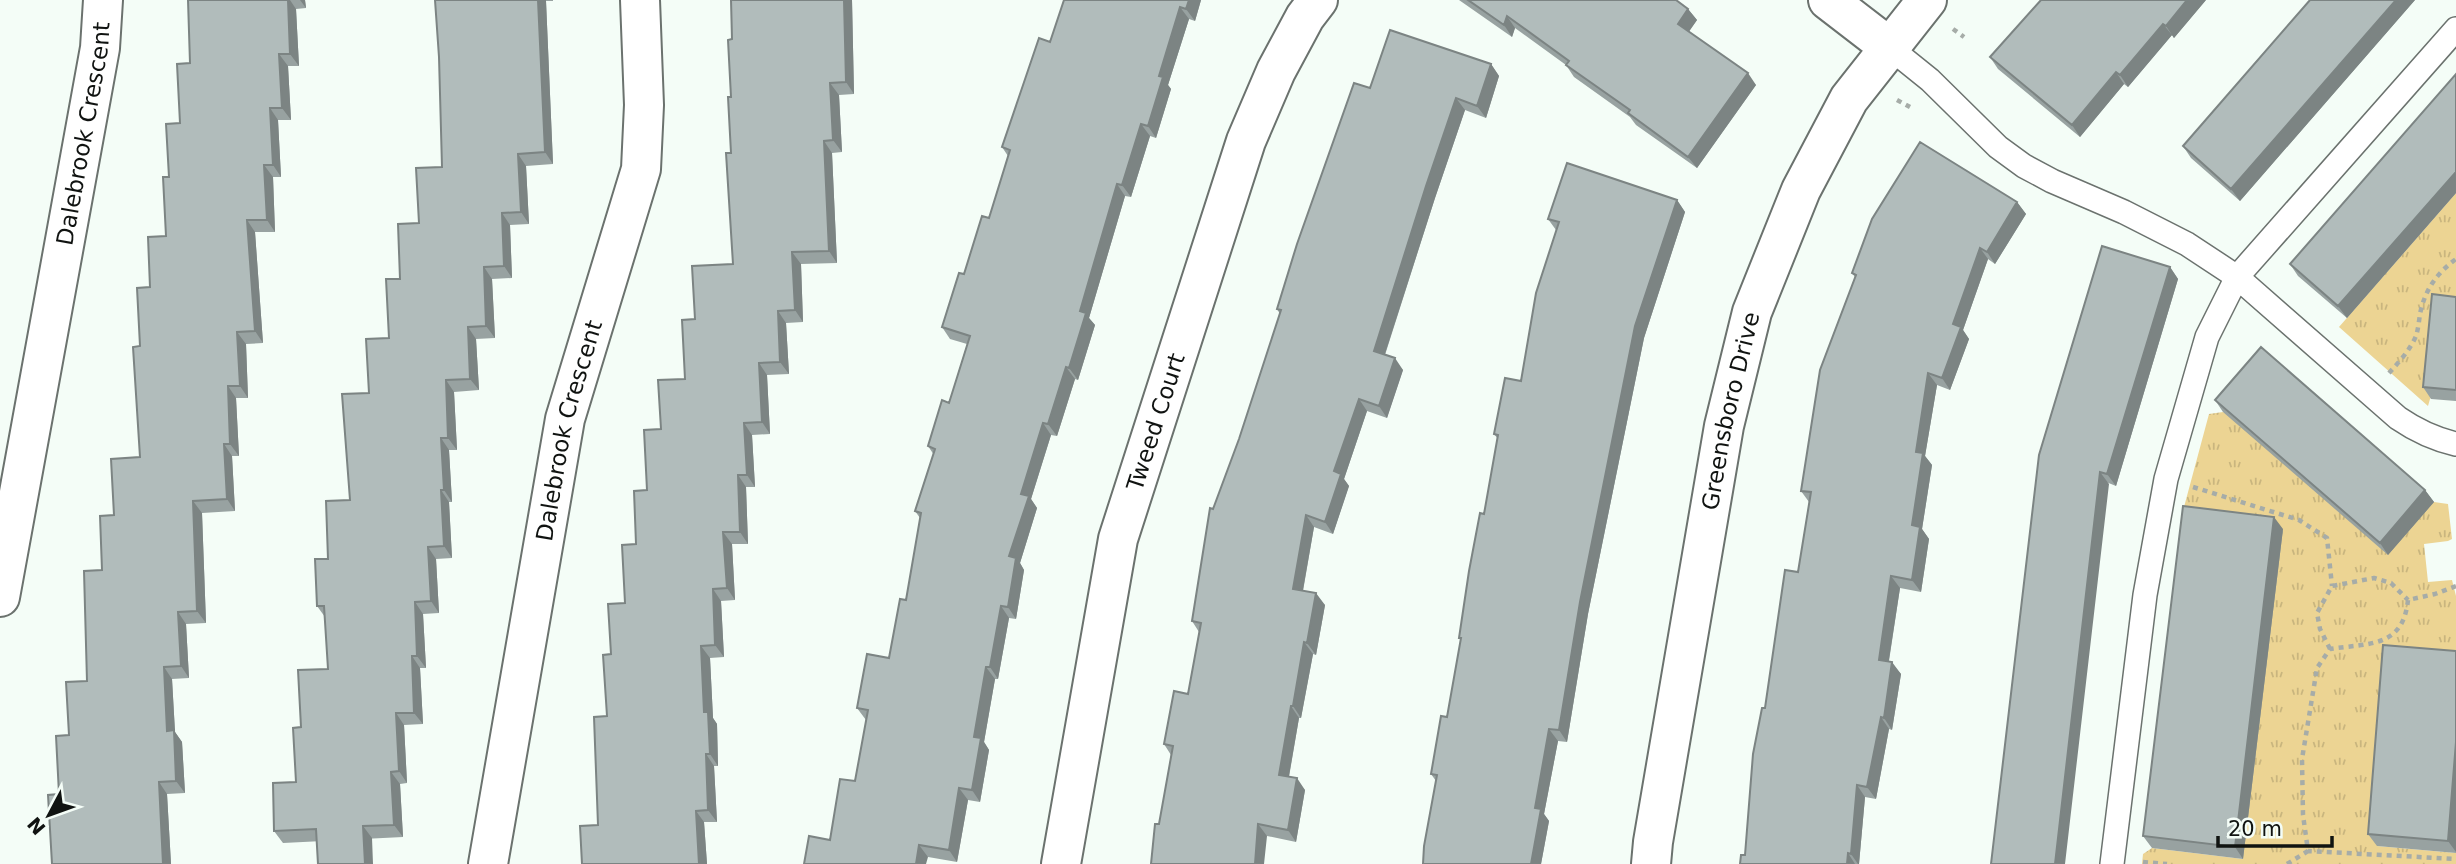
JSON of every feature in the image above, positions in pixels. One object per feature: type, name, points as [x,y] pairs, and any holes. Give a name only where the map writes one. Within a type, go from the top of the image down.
[{"type":"street","name":"Dalebrook Crescent","points":[[0,597],[100,48],[103,0]]},
{"type":"street","name":"Dalebrook Crescent","points":[[488,864],[565,419],[641,169],[644,106],[640,0]]},
{"type":"street","name":"Tweed Court","points":[[1060,864],[1118,539],[1246,141],[1276,71],[1305,17],[1318,0]]},
{"type":"street","points":[[1828,0],[1889,47]]},
{"type":"street","name":"Greensboro Drive","points":[[1651,864],[1724,426],[1752,312],[1801,190],[1849,99],[1927,0]]},
{"type":"lane","points":[[2112,864],[2145,595],[2166,479],[2207,337],[2237,277],[2456,29]]},
{"type":"lane","points":[[1889,47],[1930,80],[1998,148],[2024,166],[2187,244],[2237,277],[2398,418],[2437,440],[2456,444]]},
{"type":"path","points":[[2387,375],[2416,336],[2423,302],[2431,284],[2441,270],[2456,260]]},
{"type":"path","points":[[2185,485],[2299,520],[2327,538],[2332,586],[2316,613],[2330,649]]},
{"type":"path","points":[[2332,586],[2374,578],[2391,583],[2408,600]]},
{"type":"path","points":[[2408,600],[2456,586]]},
{"type":"path","points":[[2308,851],[2303,814],[2302,760],[2317,668],[2330,649],[2377,642],[2397,632],[2406,618],[2408,600]]},
{"type":"path","points":[[2287,864],[2308,851],[2456,859]]},
{"type":"path","points":[[2138,861],[2166,864]]},
{"type":"green space","points":[[2456,193],[2456,308],[2428,406],[2339,327]]},
{"type":"green space","points":[[2223,412],[2434,502],[2448,504],[2452,539],[2424,544],[2428,582],[2452,580],[2456,596],[2456,663],[2377,846],[2456,853],[2456,864],[2142,864],[2143,854],[2152,848],[2243,859],[2184,507],[2209,414]]},
{"type":"building","points":[[188,0],[288,0],[290,54],[279,54],[282,108],[270,108],[273,165],[264,165],[267,220],[247,220],[255,331],[237,332],[240,386],[228,386],[230,444],[224,444],[227,499],[193,501],[197,611],[178,612],[181,666],[164,667],[167,731],[174,730],[176,781],[159,782],[163,864],[52,864],[48,795],[59,794],[56,736],[69,735],[66,682],[87,681],[84,571],[102,570],[100,516],[114,515],[111,459],[140,457],[133,347],[140,346],[137,288],[150,287],[148,237],[166,236],[163,177],[169,177],[166,124],[180,123],[177,64],[190,63]]},
{"type":"building","points":[[435,0],[538,0],[545,152],[518,154],[521,212],[502,213],[504,266],[484,267],[486,326],[468,327],[470,379],[446,380],[448,438],[441,438],[444,546],[428,547],[431,601],[415,602],[417,656],[412,656],[414,713],[396,713],[399,771],[391,772],[394,825],[363,826],[365,864],[318,864],[316,829],[274,831],[273,783],[296,782],[293,728],[301,727],[298,670],[328,669],[324,606],[317,606],[315,559],[328,559],[326,501],[350,500],[342,394],[369,393],[366,339],[389,338],[386,279],[400,279],[398,224],[419,223],[416,168],[442,167]]},
{"type":"building","points":[[731,0],[844,0],[846,82],[830,83],[833,140],[824,141],[829,251],[792,252],[795,310],[778,311],[780,362],[759,363],[762,422],[744,423],[747,475],[738,475],[740,532],[723,532],[727,588],[713,589],[715,645],[701,646],[704,712],[708,712],[710,754],[706,754],[708,810],[696,811],[699,864],[582,864],[580,826],[598,825],[594,717],[607,716],[603,655],[611,654],[608,604],[625,603],[622,545],[636,544],[634,491],[647,490],[644,430],[661,429],[658,380],[685,379],[682,320],[695,319],[692,266],[733,264],[726,153],[731,153],[728,40],[732,39]]},
{"type":"building","points":[[1064,0],[1189,0],[1186,9],[1180,7],[1159,76],[1163,77],[1148,126],[1141,124],[1122,185],[1117,184],[1080,311],[1086,313],[1069,368],[1066,367],[1048,424],[1043,423],[1021,494],[1029,496],[1009,556],[1016,558],[1008,607],[1001,606],[990,667],[986,667],[974,737],[981,738],[972,790],[959,788],[949,850],[919,845],[916,864],[804,864],[809,836],[830,840],[840,779],[855,781],[868,710],[857,708],[867,654],[889,658],[900,599],[906,600],[921,513],[915,511],[935,449],[928,446],[942,400],[949,403],[970,336],[942,327],[959,273],[964,274],[982,216],[989,218],[1010,150],[1002,147],[1039,38],[1050,42]]},
{"type":"building","points":[[1468,0],[1676,0],[1688,9],[1678,24],[1748,73],[1688,157],[1628,113],[1630,110],[1566,65],[1569,61],[1507,16],[1504,25]]},
{"type":"building","points":[[2041,0],[2187,0],[2120,75],[2116,72],[2072,125],[1990,57]]},
{"type":"building","points":[[2310,0],[2396,0],[2231,189],[2183,146]]},
{"type":"building","points":[[1390,30],[1491,64],[1477,106],[1456,98],[1426,186],[1374,351],[1395,358],[1379,406],[1359,399],[1334,471],[1341,474],[1325,522],[1306,515],[1293,589],[1316,593],[1279,775],[1297,778],[1288,830],[1258,824],[1255,864],[1151,864],[1155,824],[1159,824],[1173,746],[1164,744],[1174,691],[1188,694],[1201,623],[1192,621],[1210,508],[1213,509],[1239,439],[1281,310],[1277,309],[1297,244],[1354,83],[1370,88]]},
{"type":"building","points":[[2456,74],[2456,172],[2338,306],[2290,264]]},
{"type":"building","points":[[1920,142],[2017,202],[1987,252],[1980,248],[1953,324],[1961,327],[1942,378],[1928,373],[1916,452],[1923,453],[1912,525],[1920,527],[1912,580],[1891,576],[1879,660],[1892,662],[1884,718],[1881,717],[1867,787],[1857,785],[1851,854],[1848,853],[1847,864],[1740,864],[1741,855],[1745,855],[1753,754],[1762,708],[1765,708],[1785,570],[1798,572],[1811,492],[1801,491],[1820,370],[1856,275],[1852,273],[1872,219]]},
{"type":"building","points":[[1567,163],[1677,200],[1635,326],[1580,602],[1559,730],[1549,729],[1535,808],[1541,809],[1531,864],[1423,864],[1437,775],[1431,774],[1441,716],[1447,717],[1469,571],[1480,513],[1484,514],[1498,435],[1494,434],[1505,378],[1521,381],[1536,293],[1559,222],[1548,219]]},
{"type":"building","points":[[2102,246],[2170,267],[2107,474],[2100,472],[2055,864],[1991,864],[2039,455]]},
{"type":"building","points":[[2432,294],[2456,297],[2456,390],[2423,387]]},
{"type":"building","points":[[2261,347],[2425,490],[2380,543],[2215,400]]},
{"type":"building","points":[[2183,506],[2274,517],[2235,847],[2143,836]]},
{"type":"building","points":[[2383,645],[2456,651],[2456,742],[2448,841],[2368,834]]}]
